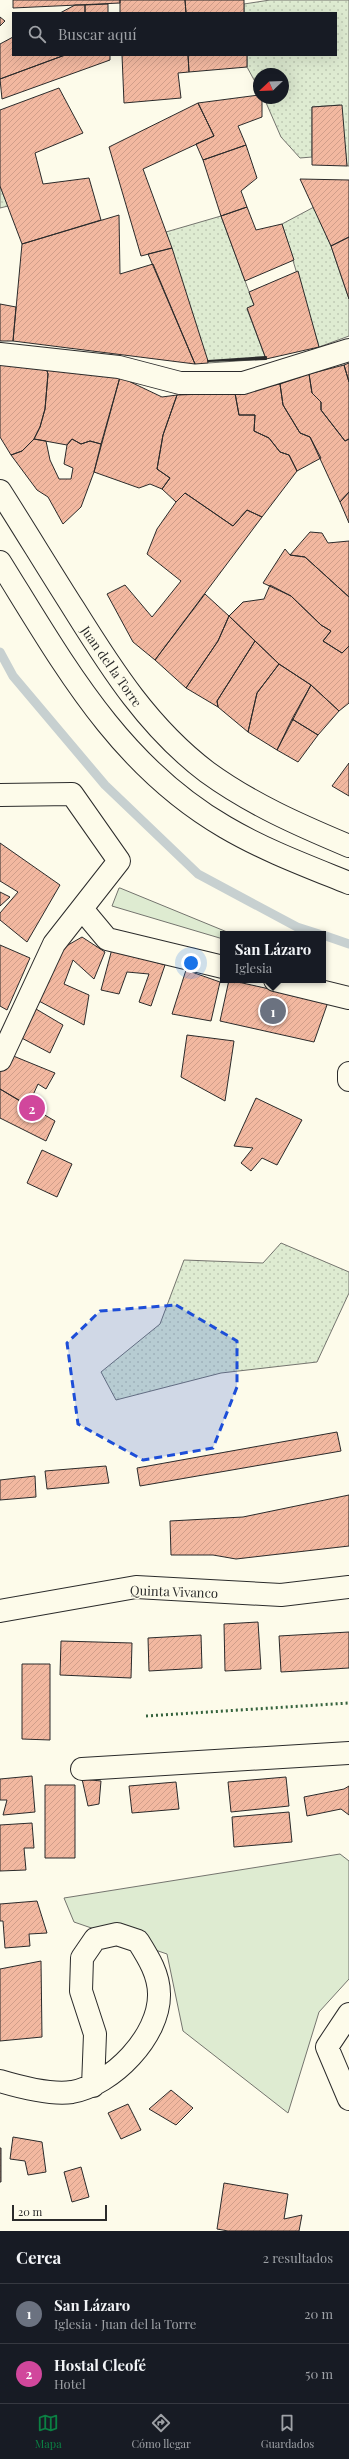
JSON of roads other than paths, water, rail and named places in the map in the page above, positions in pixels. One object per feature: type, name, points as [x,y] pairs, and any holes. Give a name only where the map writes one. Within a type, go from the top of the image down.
[{"type":"street","points":[[0,354],[119,367],[180,383],[243,383],[349,350]]},
{"type":"street","name":"Juan del la Torre","points":[[0,491],[126,691],[164,734],[206,771],[249,800],[299,825],[349,846]]},
{"type":"street","points":[[0,562],[93,707],[134,756],[180,796],[224,826],[274,852],[349,883]]},
{"type":"street","points":[[0,795],[72,794],[120,861],[54,944],[0,1060]]},
{"type":"street","points":[[82,909],[107,939],[220,966]]},
{"type":"street","points":[[287,983],[349,998]]},
{"type":"street","points":[[349,1073],[349,1080]]},
{"type":"street","name":"Quinta Vivanco","points":[[0,1611],[136,1587],[281,1595],[349,1588]]},
{"type":"street","points":[[82,1769],[349,1753]]},
{"type":"street","points":[[0,2081],[23,2088],[71,2092],[93,2086],[128,2061],[151,2030],[160,1994],[153,1966],[138,1941],[117,1934],[95,1939],[82,1958],[81,1991],[95,2034],[93,2086]]},
{"type":"street","points":[[349,2014],[327,2047],[349,2099]]},
{"type":"waterway","points":[[0,652],[13,676],[105,785],[198,874],[297,927],[310,931]]},
{"type":"waterway","points":[[326,936],[349,944]]},
{"type":"place","name":"San Lázaro","points":[[273,1011]]},
{"type":"place","name":"Hostal Cleofé","points":[[32,1108]]}]
